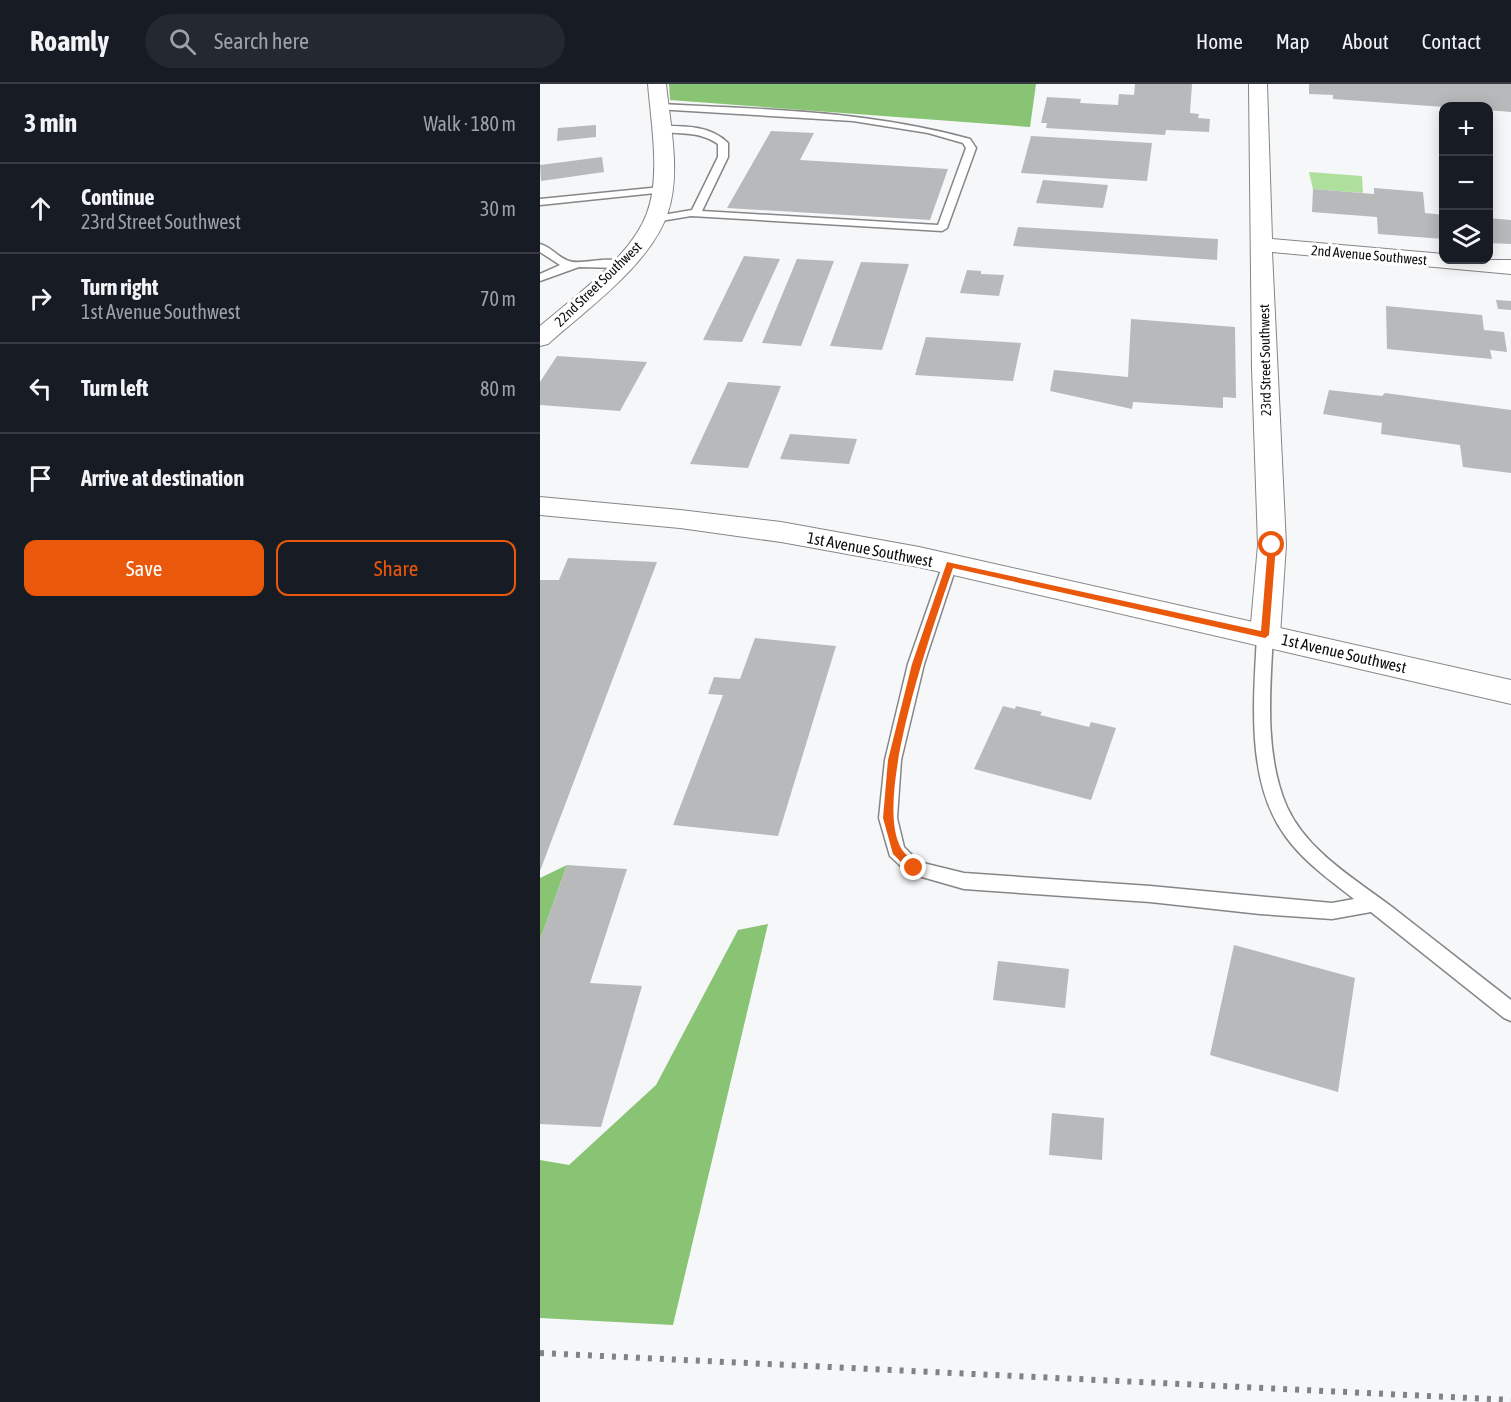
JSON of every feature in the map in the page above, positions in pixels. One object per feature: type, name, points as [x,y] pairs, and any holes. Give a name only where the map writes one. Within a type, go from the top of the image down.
[{"type":"street","name":"22nd Street Southwest","points":[[540,339],[621,265],[644,239],[655,219],[661,190],[657,84]]},
{"type":"street","name":"23rd Street Southwest","points":[[1258,84],[1264,369],[1272,545],[1265,635]]},
{"type":"street","name":"2nd Avenue Southwest","points":[[1263,245],[1511,267]]},
{"type":"street","name":"1st Avenue Southwest","points":[[540,506],[680,519],[781,532],[950,564],[1511,692]]},
{"type":"lane","points":[[655,219],[695,214],[942,228],[971,148],[967,141],[880,120],[659,107]]},
{"type":"lane","points":[[660,129],[697,130],[711,134],[723,143],[723,157],[695,214]]},
{"type":"lane","points":[[540,202],[661,190]]},
{"type":"lane","points":[[540,247],[569,266]]},
{"type":"lane","points":[[540,278],[569,266],[595,262],[621,265]]},
{"type":"lane","points":[[950,564],[916,664],[893,760],[888,818],[896,850],[914,868],[964,881],[1150,894],[1260,906],[1332,911],[1373,904]]},
{"type":"lane","points":[[1265,635],[1262,685],[1267,757],[1275,799],[1288,826],[1314,857],[1511,1012]]},
{"type":"green space","points":[[669,84],[1036,84],[1030,127],[670,100]]},
{"type":"green space","points":[[1309,172],[1362,176],[1363,193],[1313,189]]},
{"type":"green space","points":[[567,865],[540,940],[540,878]]},
{"type":"green space","points":[[768,924],[673,1325],[540,1318],[540,1160],[569,1165],[656,1085],[738,930]]},
{"type":"building","points":[[1135,84],[1192,84],[1190,113],[1199,114],[1198,118],[1210,119],[1209,132],[1166,130],[1165,135],[1046,128],[1047,123],[1041,123],[1047,97],[1081,99],[1080,103],[1118,105],[1119,94],[1134,95]]},
{"type":"building","points":[[1309,84],[1511,84],[1511,112],[1493,110],[1493,102],[1439,102],[1439,107],[1333,99],[1333,95],[1309,94]]},
{"type":"building","points":[[596,125],[596,137],[557,141],[558,128]]},
{"type":"building","points":[[771,131],[814,133],[800,160],[948,169],[930,220],[727,208]]},
{"type":"building","points":[[1031,136],[1152,143],[1147,181],[1021,173]]},
{"type":"building","points":[[602,157],[604,172],[541,181],[540,165]]},
{"type":"building","points":[[1043,180],[1108,185],[1103,208],[1036,203]]},
{"type":"building","points":[[1374,188],[1423,192],[1425,213],[1439,214],[1439,239],[1378,234],[1377,217],[1312,212],[1313,189],[1374,194]]},
{"type":"building","points":[[1493,218],[1511,220],[1511,244],[1493,243]]},
{"type":"building","points":[[1018,227],[1218,239],[1217,260],[1013,246]]},
{"type":"building","points":[[744,256],[780,259],[742,342],[703,340]]},
{"type":"building","points":[[797,259],[834,261],[801,346],[762,343]]},
{"type":"building","points":[[861,262],[909,264],[882,350],[830,346]]},
{"type":"building","points":[[967,270],[981,271],[981,274],[1004,275],[999,296],[960,293]]},
{"type":"building","points":[[1496,300],[1511,301],[1511,310],[1498,309]]},
{"type":"building","points":[[1386,306],[1482,315],[1484,330],[1504,332],[1507,352],[1490,350],[1492,359],[1387,349]]},
{"type":"building","points":[[1131,319],[1235,327],[1236,398],[1223,397],[1223,408],[1133,402],[1132,409],[1050,391],[1054,370],[1128,377]]},
{"type":"building","points":[[926,337],[1021,343],[1013,381],[915,375]]},
{"type":"building","points":[[557,356],[647,362],[620,411],[540,405],[540,382]]},
{"type":"building","points":[[728,382],[781,386],[748,468],[690,464]]},
{"type":"building","points":[[1329,390],[1382,396],[1385,393],[1511,410],[1511,473],[1463,467],[1460,445],[1381,434],[1382,423],[1323,414]]},
{"type":"building","points":[[790,434],[857,439],[849,464],[780,459]]},
{"type":"building","points":[[568,558],[657,562],[540,871],[540,580],[559,580]]},
{"type":"building","points":[[755,638],[836,646],[778,836],[673,825],[723,695],[708,694],[714,677],[740,679]]},
{"type":"building","points":[[1003,706],[1015,709],[1016,706],[1042,712],[1040,715],[1089,727],[1091,722],[1116,728],[1091,800],[974,769]]},
{"type":"building","points":[[567,865],[627,869],[590,983],[642,986],[601,1127],[540,1124],[540,940]]},
{"type":"building","points":[[1234,945],[1355,978],[1338,1092],[1210,1055]]},
{"type":"building","points":[[998,961],[1069,969],[1065,1008],[993,1000]]},
{"type":"building","points":[[1052,1113],[1104,1118],[1102,1160],[1049,1155]]},
{"type":"railway","points":[[540,1353],[1511,1400]]},
{"type":"route","points":[[914,868],[896,850],[888,818],[893,760],[916,664],[950,564],[1265,635],[1272,545]]}]
